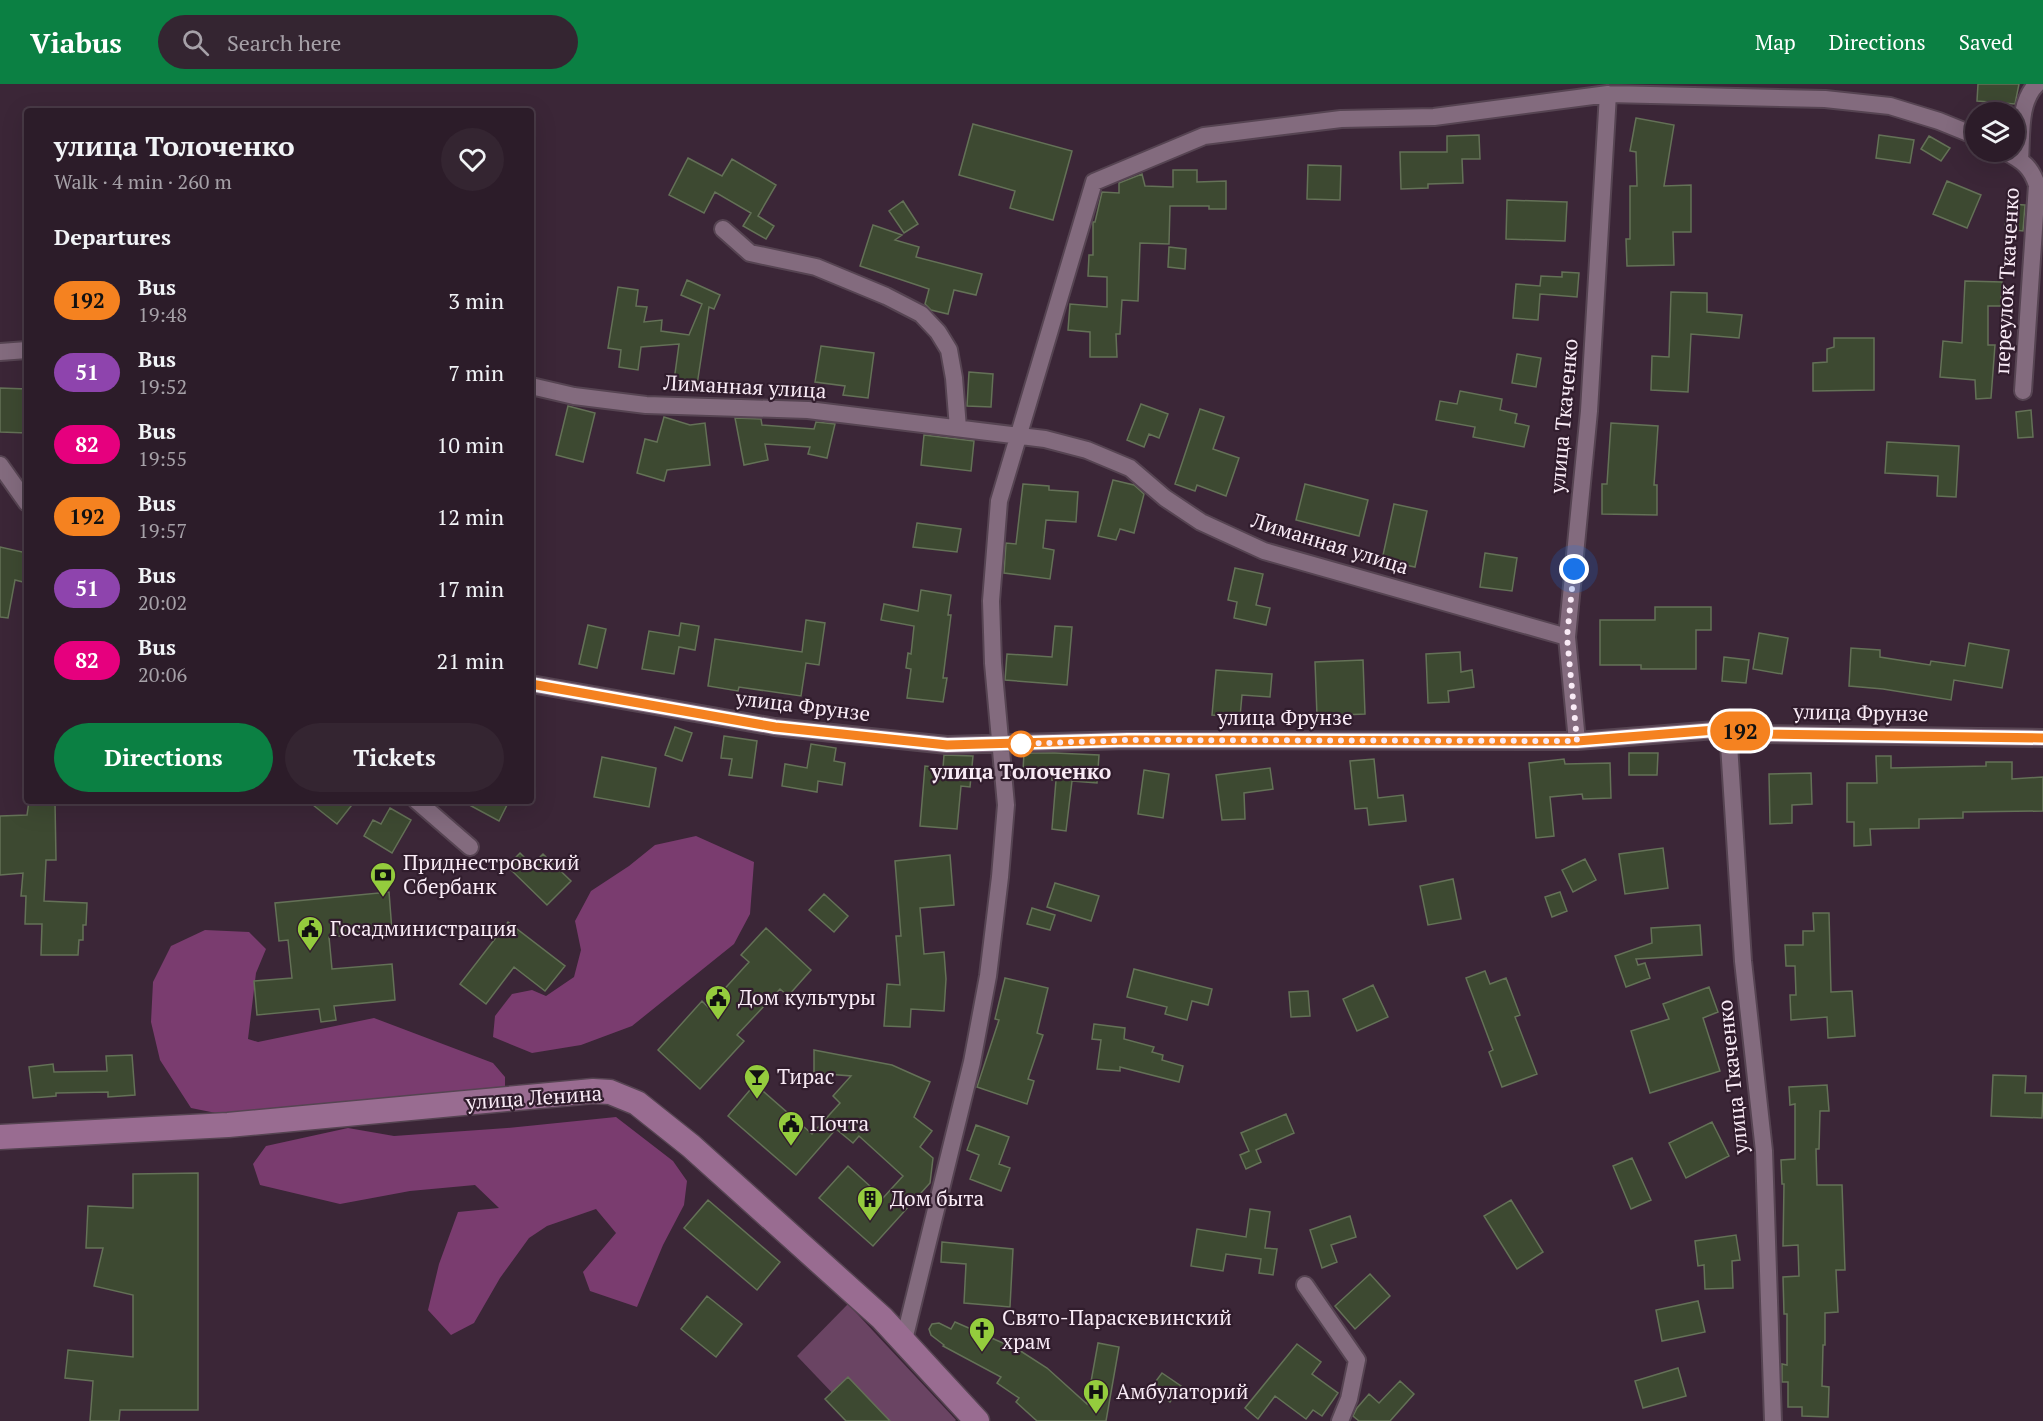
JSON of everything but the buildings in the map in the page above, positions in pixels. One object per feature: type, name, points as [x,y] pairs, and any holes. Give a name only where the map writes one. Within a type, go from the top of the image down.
[{"type":"street","points":[[2025,105],[2037,84]]},
{"type":"street","points":[[904,1340],[972,1062],[988,976],[1000,878],[1005,805],[991,601],[999,501],[1094,182],[1204,136],[1341,119],[1434,117],[1608,94],[1836,100],[1890,106],[1965,132]]},
{"type":"street","name":"улица Ткаченко","points":[[1577,741],[1567,637],[1589,411],[1608,94]]},
{"type":"street","name":"переулок Ткаченко","points":[[2021,162],[2032,171],[2037,186],[2023,391]]},
{"type":"street","points":[[723,229],[750,253],[816,267],[886,296],[921,314],[949,350],[958,428]]},
{"type":"street","points":[[0,352],[24,350]]},
{"type":"street","name":"Лиманная улица","points":[[534,387],[574,396],[646,405],[808,410],[1045,439],[1087,450],[1130,468],[1165,498],[1201,522],[1264,551],[1567,637]]},
{"type":"street","points":[[0,465],[24,499]]},
{"type":"street","name":"улица Фрунзе","points":[[534,685],[775,727],[947,745],[1128,740],[1577,741],[1728,729],[1756,734],[2043,738]]},
{"type":"street","name":"улица Ткаченко","points":[[1728,729],[1742,949],[1764,1151],[1773,1421]]},
{"type":"street","points":[[420,804],[470,847]]},
{"type":"street","name":"улица Ленина","points":[[0,1137],[228,1125],[593,1091],[610,1092],[637,1103],[691,1146],[882,1318],[973,1419]]},
{"type":"street","points":[[1305,1285],[1357,1360],[1349,1399],[1340,1421]]},
{"type":"shaded area","points":[[696,836],[754,862],[750,914],[734,944],[632,1026],[581,1045],[532,1053],[493,1037],[495,1016],[512,994],[532,990],[546,996],[574,977],[581,950],[575,921],[591,891],[629,866],[655,845]]},
{"type":"shaded area","points":[[205,930],[249,932],[266,949],[256,973],[248,1039],[258,1042],[374,1018],[493,1063],[505,1077],[505,1091],[226,1115],[191,1108],[160,1060],[151,1022],[153,982],[171,946]]},
{"type":"shaded area","points":[[616,1117],[673,1161],[687,1181],[684,1205],[663,1245],[637,1307],[590,1291],[583,1272],[616,1233],[596,1209],[547,1226],[529,1238],[500,1278],[474,1323],[451,1335],[428,1310],[439,1264],[458,1212],[499,1208],[475,1185],[410,1191],[340,1204],[260,1185],[253,1164],[266,1146],[348,1128],[394,1136]]},
{"type":"shaded area","points":[[848,1304],[955,1421],[859,1421],[797,1356]]},
{"type":"bus line","name":"192","points":[[534,685],[621,702],[775,727],[947,745],[1128,740],[1577,741],[1728,729],[1756,734],[2043,738]]},
{"type":"place","name":"улица Толоченко","points":[[1021,744]]},
{"type":"place","name":"Приднестровский Сбербанк","points":[[383,898]]},
{"type":"place","name":"Госадминистрация","points":[[310,952]]},
{"type":"place","name":"Дом культуры","points":[[718,1021]]},
{"type":"place","name":"Тирас","points":[[757,1100]]},
{"type":"place","name":"Почта","points":[[791,1147]]},
{"type":"place","name":"Дом быта","points":[[870,1222]]},
{"type":"place","name":"Свято-Параскевинский храм","points":[[982,1353]]},
{"type":"place","name":"Амбулаторий","points":[[1096,1415]]},
{"type":"route","points":[[1021,744],[1019,744],[1128,740],[1577,741],[1567,637],[1574,569]]}]
